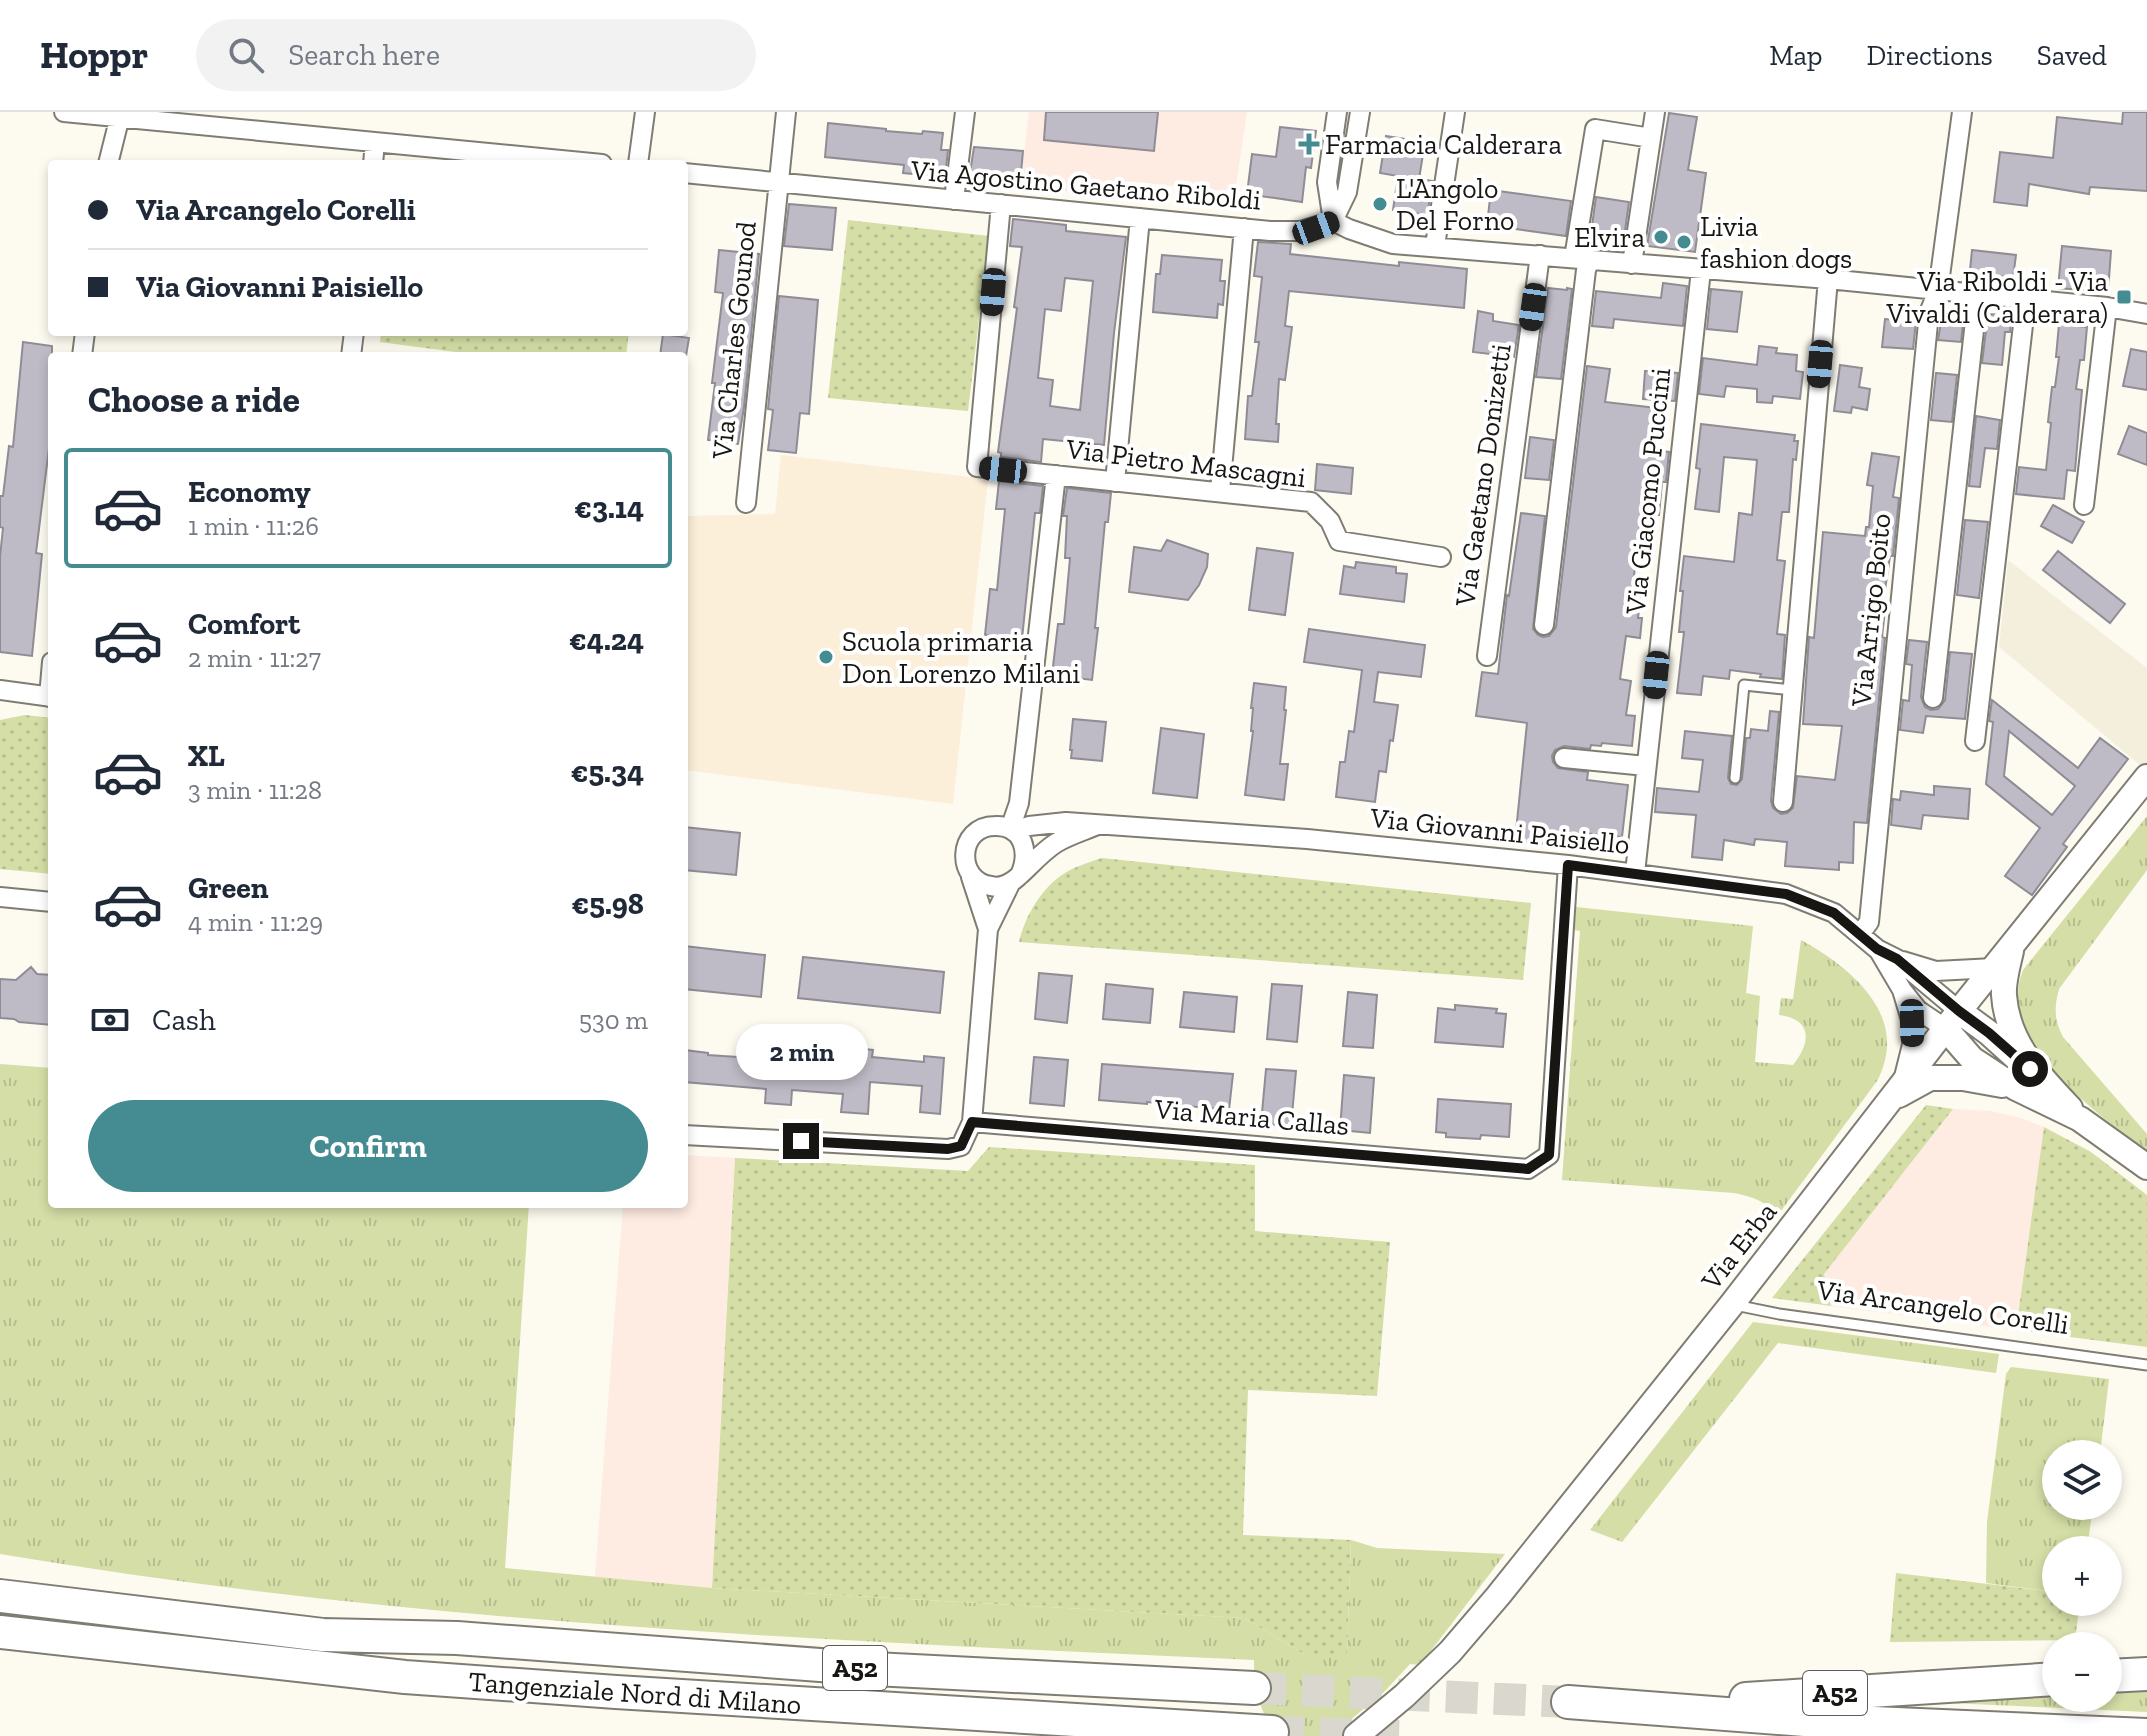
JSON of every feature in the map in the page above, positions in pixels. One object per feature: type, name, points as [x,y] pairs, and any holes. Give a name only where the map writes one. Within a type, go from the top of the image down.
[{"type":"highway","name":"A52","points":[[0,1574],[94,1590],[457,1638]]},
{"type":"highway","name":"Tangenziale Nord di Milano","points":[[0,1596],[323,1635],[457,1638],[874,1669],[1254,1688]]},
{"type":"highway","name":"Tangenziale Nord di Milano","points":[[0,1632],[405,1677],[1272,1732]]},
{"type":"highway","points":[[2122,1675],[2147,1674]]},
{"type":"highway","name":"A52","points":[[1615,1705],[2042,1680]]},
{"type":"highway","name":"A52","points":[[1568,1702],[1805,1720],[2147,1735]]},
{"type":"main road","name":"Via Erba","points":[[1358,1735],[1450,1652],[1471,1629],[1732,1304],[1952,1020],[2147,777]]},
{"type":"main road","points":[[2011,948],[2004,995],[2012,1032],[2021,1051],[2046,1083],[2080,1119]]},
{"type":"main road","points":[[1952,1020],[1989,1033],[2046,1083]]},
{"type":"main road","points":[[1952,1020],[1972,1059],[2016,1088],[2080,1119],[2147,1167]]},
{"type":"main road","points":[[1891,1100],[1930,1078],[1963,1078],[2016,1088]]},
{"type":"street","points":[[64,112],[121,115],[561,160]]},
{"type":"street","points":[[639,160],[645,112]]},
{"type":"street","name":"Via Charles Gounod","points":[[746,503],[786,112]]},
{"type":"street","points":[[954,200],[965,112]]},
{"type":"street","points":[[1333,221],[1327,182],[1337,112]]},
{"type":"street","points":[[1333,221],[1347,192],[1360,112]]},
{"type":"street","points":[[1435,246],[1455,112]]},
{"type":"street","points":[[1632,264],[1655,112]]},
{"type":"street","name":"Via Arrigo Boito","points":[[1860,934],[1869,922],[1929,313],[1936,295],[1962,112]]},
{"type":"street","points":[[109,160],[121,115]]},
{"type":"street","points":[[1544,625],[1586,270],[1582,259],[1595,129],[1651,138]]},
{"type":"street","points":[[373,160],[375,142]]},
{"type":"street","name":"Via Agostino Gaetano Riboldi","points":[[688,173],[1278,231],[1301,231],[1333,221]]},
{"type":"street","name":"Via Pietro Mascagni","points":[[1001,204],[977,467],[1311,502],[1330,521],[1339,541],[1441,557]]},
{"type":"street","points":[[1115,482],[1140,218]]},
{"type":"street","points":[[1333,221],[1393,244],[1582,259],[1700,274],[1828,279],[1936,295],[1976,294],[2147,314]]},
{"type":"street","points":[[1220,491],[1244,228]]},
{"type":"street","name":"Via Gaetano Donizetti","points":[[1487,656],[1540,255]]},
{"type":"street","name":"Via Giacomo Puccini","points":[[1635,873],[1700,274]]},
{"type":"street","points":[[1783,802],[1828,279]]},
{"type":"street","points":[[1933,698],[1976,294]]},
{"type":"street","points":[[1975,741],[2026,299]]},
{"type":"street","points":[[2084,505],[2107,307]]},
{"type":"street","points":[[1011,830],[1019,803],[1056,475]]},
{"type":"street","points":[[0,690],[48,697]]},
{"type":"street","points":[[0,703],[48,697]]},
{"type":"street","points":[[1564,758],[1646,766]]},
{"type":"street","name":"Via Giovanni Paisiello","points":[[1011,830],[1066,822],[1100,824],[1307,839],[1635,873],[1786,894],[1834,913],[1877,949]]},
{"type":"street","name":"Via Giovanni Paisiello","points":[[988,929],[1015,879],[1055,843],[1100,824]]},
{"type":"street","points":[[998,825],[1011,830],[1025,848],[1026,862],[1015,879],[997,887],[983,885],[971,877],[964,853],[968,841],[986,826],[998,825]]},
{"type":"street","name":"Via Maria Callas","points":[[972,1122],[1528,1169],[1549,1155],[1568,865]]},
{"type":"street","name":"Via Giovanni Paisiello","points":[[971,877],[988,929],[972,1122]]},
{"type":"street","points":[[0,897],[48,902]]},
{"type":"street","points":[[1877,949],[1936,971],[1994,968]]},
{"type":"street","points":[[1877,949],[1918,1010],[1952,1020]]},
{"type":"street","points":[[1897,959],[1952,1020]]},
{"type":"street","points":[[1891,1100],[1904,1077],[1912,1045],[1912,1023],[1902,990]]},
{"type":"street","points":[[688,1135],[948,1149],[961,1146],[972,1122]]},
{"type":"lane","points":[[1735,778],[1744,685],[1792,690]]},
{"type":"lane","name":"Via Arcangelo Corelli","points":[[1732,1304],[1779,1314],[2147,1365]]},
{"type":"shaded area","points":[[1029,112],[1247,112],[1235,192],[1127,181],[1118,196],[1020,187]]},
{"type":"shaded area","name":"Scuola primaria Don Lorenzo Milani","points":[[781,455],[988,479],[953,804],[688,771],[688,516],[775,514]]},
{"type":"shaded area","points":[[2008,560],[2147,668],[2147,771],[1999,647]]},
{"type":"shaded area","points":[[1953,1109],[1991,1111],[2044,1127],[2016,1330],[1831,1306],[1824,1274]]},
{"type":"shaded area","points":[[688,1155],[735,1158],[712,1588],[595,1577],[623,1208],[688,1208]]},
{"type":"green space","points":[[848,220],[989,236],[968,411],[828,398]]},
{"type":"green space","points":[[381,336],[628,336],[626,352],[456,352],[380,342]]},
{"type":"green space","points":[[25,715],[48,718],[48,874],[0,869],[0,720]]},
{"type":"green space","points":[[2147,816],[2147,870],[2059,989],[2056,1019],[2063,1037],[2147,1134],[2147,1152],[2103,1118],[2056,1074],[2023,1023],[2018,997],[2023,970]]},
{"type":"green space","points":[[1102,858],[1531,903],[1523,980],[1019,942],[1030,912],[1049,886],[1069,871]]},
{"type":"green space","points":[[1576,907],[1753,926],[1746,993],[1760,996],[1755,1062],[1793,1065],[1803,1048],[1806,1033],[1803,1027],[1790,1017],[1779,1015],[1781,998],[1793,999],[1801,940],[1839,965],[1871,997],[1887,1036],[1886,1058],[1877,1081],[1778,1215],[1758,1200],[1734,1193],[1562,1180],[1580,931],[1574,930]]},
{"type":"green space","points":[[0,1064],[48,1068],[48,1208],[529,1208],[505,1568],[712,1588],[1244,1618],[1304,1654],[1347,1654],[1351,1540],[1377,1548],[1505,1554],[1420,1665],[1410,1664],[1384,1692],[1331,1736],[1269,1736],[1271,1732],[1254,1688],[1254,1660],[782,1637],[468,1613],[156,1578],[0,1554]]},
{"type":"green space","points":[[1926,1105],[1953,1109],[1824,1274],[1831,1306],[1772,1298]]},
{"type":"green space","points":[[2044,1127],[2091,1152],[2147,1195],[2147,1347],[2016,1330]]},
{"type":"green space","points":[[989,1147],[1255,1165],[1255,1231],[1390,1242],[1377,1396],[1248,1390],[1243,1535],[1351,1540],[1347,1654],[1304,1654],[1244,1618],[712,1588],[735,1158],[968,1171]]},
{"type":"green space","points":[[1753,1322],[1999,1354],[1996,1373],[1778,1343],[1622,1542],[1590,1530]]},
{"type":"green space","points":[[2011,1367],[2109,1379],[2102,1440],[2042,1440],[2042,1520],[2091,1520],[2089,1536],[2042,1536],[2042,1590],[1986,1583],[1987,1522],[2006,1374]]},
{"type":"green space","points":[[1896,1573],[2042,1590],[2042,1616],[2078,1616],[2076,1632],[2042,1632],[2042,1640],[1890,1642]]},
{"type":"green space","points":[[2147,1689],[2147,1712],[2122,1711],[2122,1690]]},
{"type":"green space","points":[[2042,1693],[2042,1707],[1949,1703],[1950,1696]]},
{"type":"building","points":[[1046,112],[1158,112],[1154,151],[1044,140]]},
{"type":"building","points":[[2123,112],[2147,112],[2147,191],[2090,187],[2089,194],[2029,184],[2027,206],[1994,202],[2000,152],[2053,158],[2057,117],[2122,124]]},
{"type":"building","points":[[1669,113],[1697,117],[1688,170],[1706,173],[1695,252],[1647,246]]},
{"type":"building","points":[[828,123],[886,131],[943,133],[941,150],[948,150],[945,177],[903,173],[904,165],[825,157]]},
{"type":"building","points":[[1280,127],[1316,131],[1311,168],[1306,167],[1302,202],[1247,194],[1252,154],[1276,157]]},
{"type":"building","points":[[1386,136],[1425,142],[1419,179],[1433,181],[1427,215],[1393,210],[1398,176],[1380,173]]},
{"type":"building","points":[[974,147],[1023,151],[1020,184],[969,179]]},
{"type":"building","points":[[1491,190],[1571,201],[1566,236],[1487,225]]},
{"type":"building","points":[[1596,197],[1629,202],[1623,245],[1590,240]]},
{"type":"building","points":[[789,204],[836,208],[832,250],[784,246]]},
{"type":"building","points":[[1013,219],[1066,225],[1066,231],[1126,237],[1104,445],[1043,439],[1041,462],[1001,457],[998,452],[1022,247],[1010,246]],"holes":[[[1065,278],[1093,281],[1080,410],[1050,406],[1053,380],[1038,378],[1045,309],[1061,311]]]},
{"type":"building","points":[[1258,242],[1291,244],[1290,254],[1399,266],[1399,262],[1467,269],[1464,308],[1289,291],[1285,326],[1292,327],[1285,380],[1279,379],[1278,442],[1245,439],[1248,396],[1252,396],[1259,342],[1255,342],[1262,277],[1254,276]]},
{"type":"building","points":[[2062,246],[2111,251],[2108,292],[2058,288]]},
{"type":"building","points":[[719,250],[759,254],[738,444],[708,440],[723,293],[715,292]]},
{"type":"building","points":[[1972,250],[2016,255],[2013,278],[1986,274],[1985,282],[1969,280]]},
{"type":"building","points":[[1162,255],[1222,260],[1220,281],[1225,281],[1223,305],[1218,304],[1217,318],[1153,312],[1156,274],[1160,274]]},
{"type":"building","points":[[1663,283],[1687,286],[1683,326],[1614,319],[1613,328],[1592,326],[1596,291],[1661,298]]},
{"type":"building","points":[[1548,288],[1572,289],[1561,379],[1536,377]]},
{"type":"building","points":[[1711,289],[1742,292],[1737,332],[1707,329]]},
{"type":"building","points":[[779,296],[818,300],[809,414],[800,413],[796,453],[768,450],[773,410],[768,409]]},
{"type":"building","points":[[1943,310],[1964,313],[1961,342],[1938,340]]},
{"type":"building","points":[[1478,311],[1493,314],[1493,321],[1519,325],[1514,357],[1473,352]]},
{"type":"building","points":[[1988,314],[2012,316],[2010,332],[2005,332],[2002,365],[1982,363]]},
{"type":"building","points":[[1885,319],[1916,322],[1913,349],[1882,347]]},
{"type":"building","points":[[2059,324],[2087,327],[2084,360],[2080,360],[2076,389],[2082,390],[2075,471],[2067,470],[2064,499],[2016,494],[2019,467],[2046,470],[2052,387],[2055,387],[2059,357],[2056,357]]},
{"type":"building","points":[[663,336],[689,338],[687,352],[661,352]]},
{"type":"building","points":[[23,342],[52,346],[52,352],[48,352],[48,456],[36,553],[42,554],[32,656],[0,652],[3,528],[0,527],[0,496],[3,496],[9,446],[13,447]]},
{"type":"building","points":[[1759,346],[1777,348],[1776,353],[1797,355],[1796,371],[1803,372],[1800,399],[1773,396],[1772,403],[1757,402],[1757,389],[1726,386],[1724,397],[1699,394],[1703,358],[1757,365]]},
{"type":"building","points":[[2131,349],[2147,352],[2147,390],[2123,386]]},
{"type":"building","points":[[1840,365],[1862,368],[1859,387],[1870,389],[1867,410],[1852,407],[1851,413],[1834,411]]},
{"type":"building","points":[[1587,366],[1610,369],[1605,402],[1656,408],[1651,450],[1669,452],[1666,482],[1662,482],[1655,525],[1640,523],[1634,576],[1643,577],[1638,618],[1642,618],[1640,638],[1626,636],[1620,679],[1631,681],[1626,715],[1635,716],[1632,746],[1602,743],[1601,746],[1591,745],[1590,749],[1564,746],[1555,750],[1552,756],[1558,768],[1588,772],[1587,780],[1628,785],[1622,837],[1584,833],[1583,839],[1546,835],[1545,844],[1515,841],[1527,723],[1476,716],[1482,672],[1498,674],[1521,513],[1545,516],[1533,629],[1543,637],[1549,636],[1556,627]]},
{"type":"building","points":[[1645,371],[1678,373],[1675,401],[1643,399]]},
{"type":"building","points":[[1936,373],[1957,375],[1952,422],[1931,420]]},
{"type":"building","points":[[1976,416],[2000,420],[1997,449],[1985,448],[1980,487],[1969,486]]},
{"type":"building","points":[[1701,424],[1795,435],[1794,441],[1798,441],[1796,460],[1793,459],[1789,512],[1782,512],[1777,560],[1785,561],[1777,634],[1785,635],[1782,679],[1730,670],[1729,679],[1703,676],[1701,695],[1677,693],[1684,632],[1679,632],[1684,556],[1734,562],[1739,513],[1752,515],[1757,460],[1724,457],[1719,512],[1695,509]]},
{"type":"building","points":[[2129,426],[2147,433],[2147,465],[2118,454]]},
{"type":"building","points":[[1530,437],[1554,440],[1549,480],[1525,478]]},
{"type":"building","points":[[1872,453],[1899,457],[1893,497],[1899,498],[1893,556],[1890,556],[1882,610],[1885,610],[1882,637],[1885,638],[1867,823],[1854,822],[1853,863],[1839,862],[1839,870],[1785,866],[1787,842],[1755,839],[1754,845],[1724,840],[1722,860],[1692,857],[1696,815],[1655,812],[1657,788],[1699,792],[1703,760],[1682,758],[1685,731],[1732,736],[1728,778],[1731,784],[1737,785],[1742,779],[1746,738],[1750,738],[1751,729],[1768,731],[1770,711],[1779,712],[1771,801],[1773,808],[1781,814],[1793,808],[1797,776],[1835,780],[1842,726],[1803,724],[1809,637],[1814,638],[1823,532],[1865,536],[1866,527],[1869,527],[1873,486],[1867,485]]},
{"type":"building","points":[[1317,464],[1353,468],[1351,494],[1315,490]]},
{"type":"building","points":[[999,481],[1043,486],[1040,513],[1035,513],[1022,639],[985,635],[990,589],[997,590],[1005,509],[996,509]]},
{"type":"building","points":[[1067,488],[1111,493],[1108,522],[1105,522],[1092,680],[1052,675],[1058,624],[1064,624],[1070,558],[1065,558],[1067,516],[1063,516]]},
{"type":"building","points":[[2053,505],[2084,522],[2072,543],[2041,526]]},
{"type":"building","points":[[1965,520],[1988,522],[1979,598],[1957,595]]},
{"type":"building","points":[[1167,540],[1208,554],[1207,567],[1199,585],[1188,600],[1129,592],[1134,547],[1161,551]]},
{"type":"building","points":[[1257,548],[1293,553],[1285,615],[1249,610]]},
{"type":"building","points":[[2058,551],[2125,604],[2110,623],[2043,570]]},
{"type":"building","points":[[1356,562],[1396,567],[1396,573],[1407,574],[1404,602],[1340,594],[1344,566],[1355,568]]},
{"type":"building","points":[[1309,629],[1425,645],[1421,677],[1378,672],[1374,702],[1398,705],[1386,772],[1379,771],[1375,802],[1336,797],[1340,762],[1345,762],[1349,731],[1354,732],[1362,670],[1304,662]]},
{"type":"building","points":[[1909,640],[1927,642],[1921,697],[1925,707],[1931,710],[1938,709],[1945,700],[1950,652],[1972,654],[1965,719],[1926,716],[1923,733],[1900,730],[1903,700],[1909,701],[1912,665],[1906,664]]},
{"type":"building","points":[[1254,683],[1286,687],[1280,764],[1288,764],[1284,800],[1245,795],[1253,731],[1251,708]]},
{"type":"building","points":[[1992,700],[2078,768],[2100,738],[2128,759],[2063,844],[2067,847],[2032,895],[2005,876],[2040,828],[1986,784],[1993,722],[1989,721]],"holes":[[[2009,731],[2075,786],[2052,815],[2004,776]]]},
{"type":"building","points":[[1073,719],[1106,722],[1102,761],[1071,758]]},
{"type":"building","points":[[1161,728],[1204,734],[1197,798],[1153,793]]},
{"type":"building","points":[[1934,786],[1970,789],[1968,819],[1923,815],[1921,829],[1891,825],[1893,799],[1900,800],[1901,791],[1934,795]]},
{"type":"building","points":[[688,827],[740,833],[736,875],[688,870]]},
{"type":"building","points":[[688,946],[765,955],[761,997],[688,989]]},
{"type":"building","points":[[803,957],[944,972],[940,1013],[798,998]]},
{"type":"building","points":[[31,967],[37,974],[48,975],[48,1025],[0,1018],[0,979],[16,980]]},
{"type":"building","points":[[1039,973],[1072,976],[1067,1023],[1035,1019]]},
{"type":"building","points":[[1106,984],[1153,989],[1150,1023],[1103,1019]]},
{"type":"building","points":[[1272,984],[1302,986],[1297,1042],[1267,1039]]},
{"type":"building","points":[[1184,992],[1237,997],[1234,1032],[1180,1027]]},
{"type":"building","points":[[1348,992],[1377,995],[1373,1048],[1343,1046]]},
{"type":"building","points":[[1455,1005],[1497,1009],[1496,1013],[1506,1014],[1503,1047],[1435,1042],[1438,1008],[1455,1010]]},
{"type":"building","points":[[803,1043],[873,1050],[872,1057],[924,1062],[924,1056],[944,1058],[940,1114],[920,1112],[922,1086],[870,1082],[868,1114],[841,1112],[843,1094],[792,1090],[791,1105],[765,1103],[766,1089],[688,1082],[688,1050],[767,1059],[767,1047],[803,1049]]},
{"type":"building","points":[[1034,1057],[1068,1060],[1064,1106],[1030,1103]]},
{"type":"building","points":[[1102,1064],[1233,1074],[1229,1110],[1099,1100]]},
{"type":"building","points":[[1266,1069],[1296,1071],[1291,1126],[1261,1124]]},
{"type":"building","points":[[1344,1075],[1374,1078],[1370,1133],[1340,1130]]},
{"type":"building","points":[[1438,1099],[1511,1104],[1509,1137],[1446,1137],[1446,1133],[1436,1132]]},
{"type":"tunnel","points":[[1254,1688],[1568,1702]]},
{"type":"tunnel","points":[[1272,1732],[1399,1736]]},
{"type":"place","name":"Farmacia Calderara","points":[[1309,144]]},
{"type":"place","name":"L'Angolo Del Forno","points":[[1380,204]]},
{"type":"place","name":"Elvira","points":[[1661,237]]},
{"type":"place","name":"Livia fashion dogs","points":[[1684,242]]},
{"type":"place","name":"Via Riboldi - Via Vivaldi (Calderara)","points":[[2124,297]]},
{"type":"place","name":"Scuola primaria Don Lorenzo Milani","points":[[826,657]]},
{"type":"route","points":[[801,1141],[948,1149],[961,1146],[972,1122],[1528,1169],[1549,1155],[1568,865],[1786,894],[1834,913],[1877,949],[1897,959],[2030,1069]]}]
